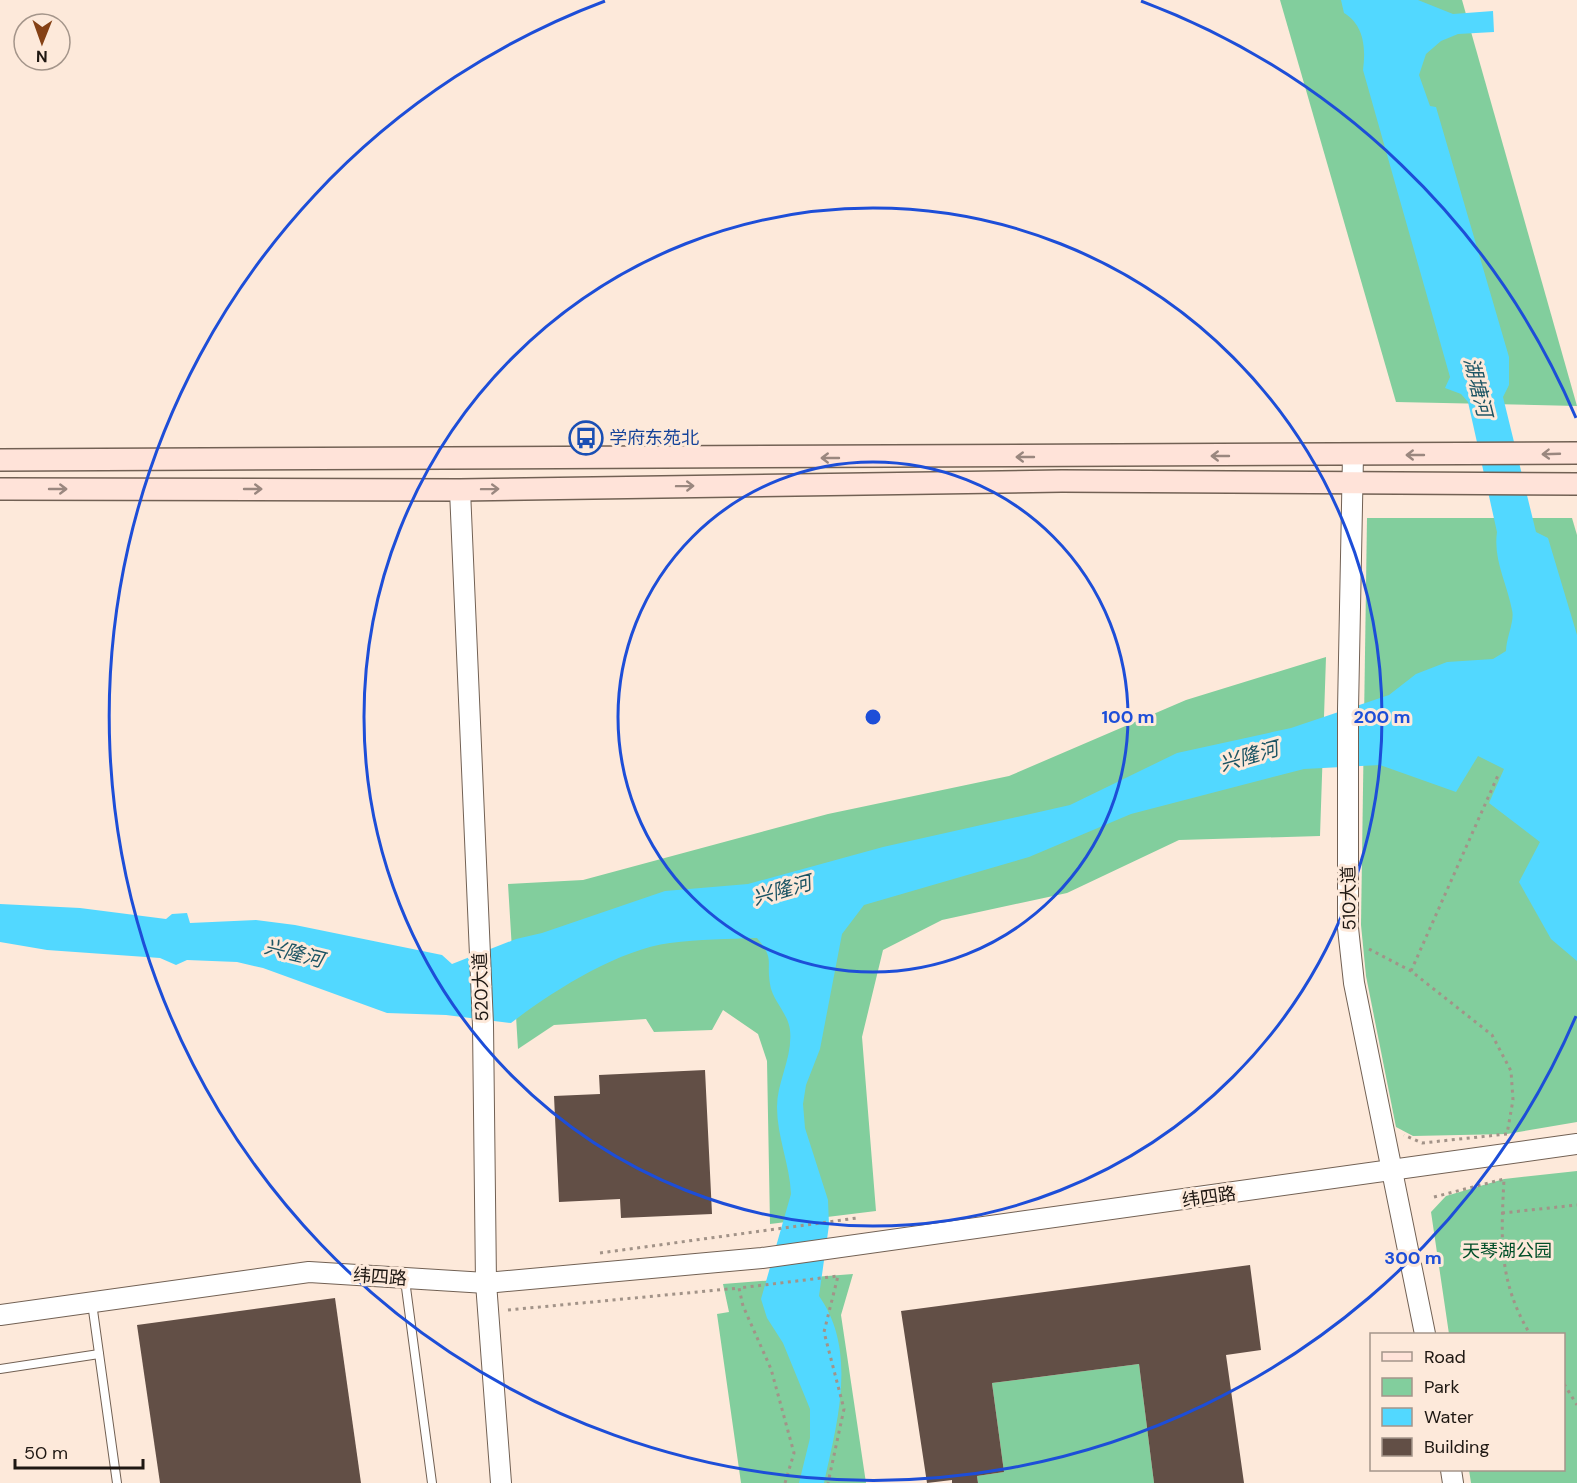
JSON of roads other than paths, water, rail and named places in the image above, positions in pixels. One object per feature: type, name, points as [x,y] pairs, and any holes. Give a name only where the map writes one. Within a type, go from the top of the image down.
[{"type":"main road","points":[[0,460],[1577,453]]},
{"type":"main road","points":[[0,489],[460,490],[1062,481],[1526,486],[1577,484]]},
{"type":"street","name":"510大道","points":[[1353,455],[1348,709],[1348,928],[1354,983],[1425,1333]]},
{"type":"street","name":"520大道","points":[[460,490],[483,1025],[486,1283],[501,1483]]},
{"type":"street","name":"纬四路","points":[[0,1315],[309,1272],[486,1283],[762,1258],[1569,1145]]},
{"type":"lane","points":[[405,1279],[432,1483]]},
{"type":"lane","points":[[92,1302],[117,1483]]},
{"type":"lane","points":[[0,1369],[99,1354]]},
{"type":"water","points":[[1341,0],[1418,0],[1453,14],[1493,11],[1494,32],[1458,34],[1441,41],[1426,54],[1419,75],[1430,106],[1436,107],[1509,357],[1509,385],[1503,397],[1536,532],[1548,538],[1577,635],[1577,961],[1551,939],[1519,882],[1540,842],[1489,803],[1504,769],[1478,756],[1456,792],[1380,765],[1304,769],[1131,814],[1029,857],[864,905],[842,934],[820,1049],[806,1085],[803,1104],[805,1128],[828,1200],[829,1225],[819,1296],[831,1317],[838,1340],[841,1388],[824,1483],[799,1483],[810,1438],[810,1409],[783,1343],[767,1318],[761,1299],[791,1194],[777,1107],[779,1088],[789,1050],[790,1030],[771,990],[768,956],[757,938],[670,943],[629,954],[566,985],[511,1023],[446,1015],[387,1013],[263,968],[237,962],[187,960],[176,965],[160,958],[47,950],[0,942],[0,904],[80,908],[166,919],[172,914],[187,913],[190,923],[256,920],[295,925],[442,955],[452,964],[516,939],[542,933],[665,891],[748,884],[883,847],[1070,805],[1177,753],[1291,728],[1389,695],[1416,674],[1447,662],[1493,659],[1506,651],[1512,610],[1499,562],[1497,532],[1468,402],[1461,394],[1445,388],[1450,377],[1363,70],[1364,45],[1356,24],[1344,13]]},
{"type":"place","name":"学府东苑北","points":[[586,438]]},
{"type":"water label","name":"湖塘河","points":[[1478,387]]},
{"type":"water label","name":"兴隆河","points":[[1249,756]]},
{"type":"water label","name":"兴隆河","points":[[782,890]]},
{"type":"water label","name":"兴隆河","points":[[294,953]]},
{"type":"park label","name":"天琴湖公园","points":[[1507,1251]]}]
